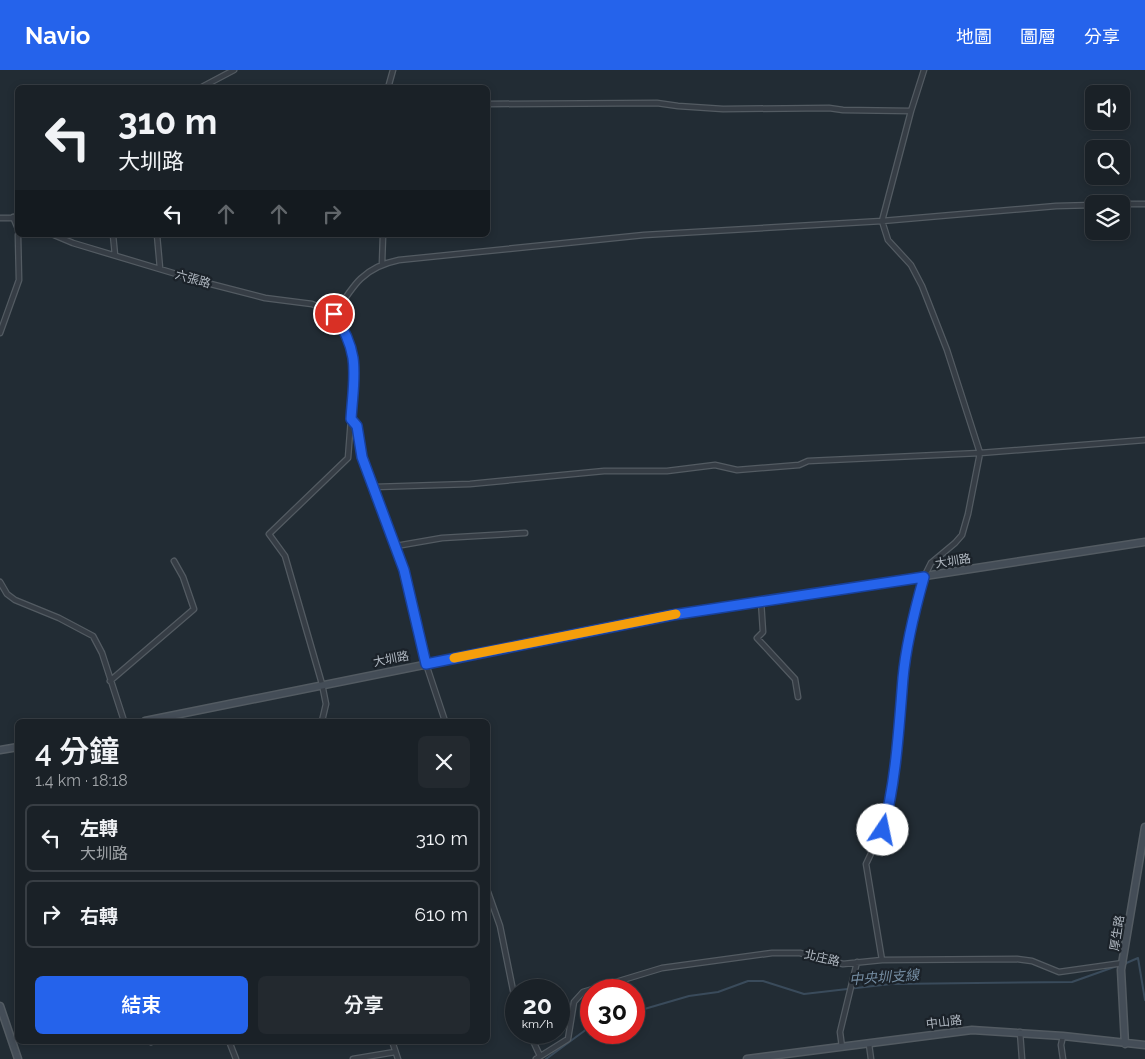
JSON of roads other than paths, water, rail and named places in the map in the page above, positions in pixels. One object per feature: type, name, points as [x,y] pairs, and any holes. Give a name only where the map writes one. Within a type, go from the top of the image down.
[{"type":"street","points":[[206,85],[234,70]]},
{"type":"street","points":[[389,85],[393,70]]},
{"type":"street","points":[[882,960],[866,864],[884,826],[899,735],[904,671],[916,605],[924,577],[934,560],[962,535],[980,453],[947,350],[922,286],[911,265],[888,240],[882,221],[911,111],[924,70]]},
{"type":"street","points":[[490,104],[657,102],[678,106],[723,109],[829,108],[911,111]]},
{"type":"street","points":[[1130,204],[1145,204]]},
{"type":"street","points":[[322,719],[326,704],[322,684],[285,556],[269,534],[320,482],[348,458],[355,366],[353,349],[348,335],[334,314],[353,284],[382,264],[644,235],[882,221],[1003,209],[1085,205]]},
{"type":"street","points":[[0,218],[15,217]]},
{"type":"street","points":[[0,333],[20,280],[18,237]]},
{"type":"street","name":"六張路","points":[[59,237],[73,243],[265,298],[312,304],[334,314]]},
{"type":"street","points":[[113,237],[115,255]]},
{"type":"street","points":[[157,237],[160,268]]},
{"type":"street","points":[[382,264],[384,237]]},
{"type":"street","points":[[351,419],[357,426],[362,457],[396,546],[418,625],[426,664],[443,719]]},
{"type":"street","points":[[374,487],[470,484],[604,471],[668,471],[715,465],[737,470],[799,465],[808,461],[980,453],[1145,440]]},
{"type":"street","points":[[396,546],[442,538],[525,532]]},
{"type":"street","name":"大圳路","points":[[155,719],[672,615],[1145,542]]},
{"type":"street","points":[[110,680],[194,609],[183,577],[174,561]]},
{"type":"street","points":[[0,582],[12,598],[64,620],[93,636],[102,653],[123,719]]},
{"type":"street","points":[[761,601],[763,632],[757,638],[795,679],[798,697]]},
{"type":"street","points":[[0,750],[15,748]]},
{"type":"street","name":"厚生路","points":[[1125,1044],[1121,970],[1145,827]]},
{"type":"street","points":[[490,898],[500,926],[511,979]]},
{"type":"street","name":"北庄路","points":[[538,1058],[568,1039],[577,997],[583,992],[662,968],[772,953],[800,953],[833,963],[882,960],[1016,959],[1032,961],[1059,972],[1123,963]]},
{"type":"street","points":[[842,1047],[840,1032],[857,962]]},
{"type":"street","points":[[0,1006],[18,1059]]},
{"type":"street","name":"中山路","points":[[747,1059],[958,1031],[1020,1032],[1145,1045]]},
{"type":"street","points":[[1020,1032],[1022,1059]]},
{"type":"street","points":[[1063,1036],[1060,1045],[1063,1059]]},
{"type":"street","points":[[230,1044],[236,1059]]},
{"type":"street","points":[[393,1044],[398,1059]]},
{"type":"street","points":[[533,1044],[538,1058]]},
{"type":"street","points":[[869,1044],[871,1059]]},
{"type":"street","points":[[353,1059],[395,1052]]},
{"type":"waterway","points":[[1124,964],[1138,958],[1145,1000]]},
{"type":"waterway","name":"中央圳支線","points":[[645,1009],[689,996],[718,992],[748,981],[763,981],[804,994],[891,984],[1072,982],[1117,966]]},
{"type":"waterway","name":"中央圳支線","points":[[546,1059],[580,1034]]}]
